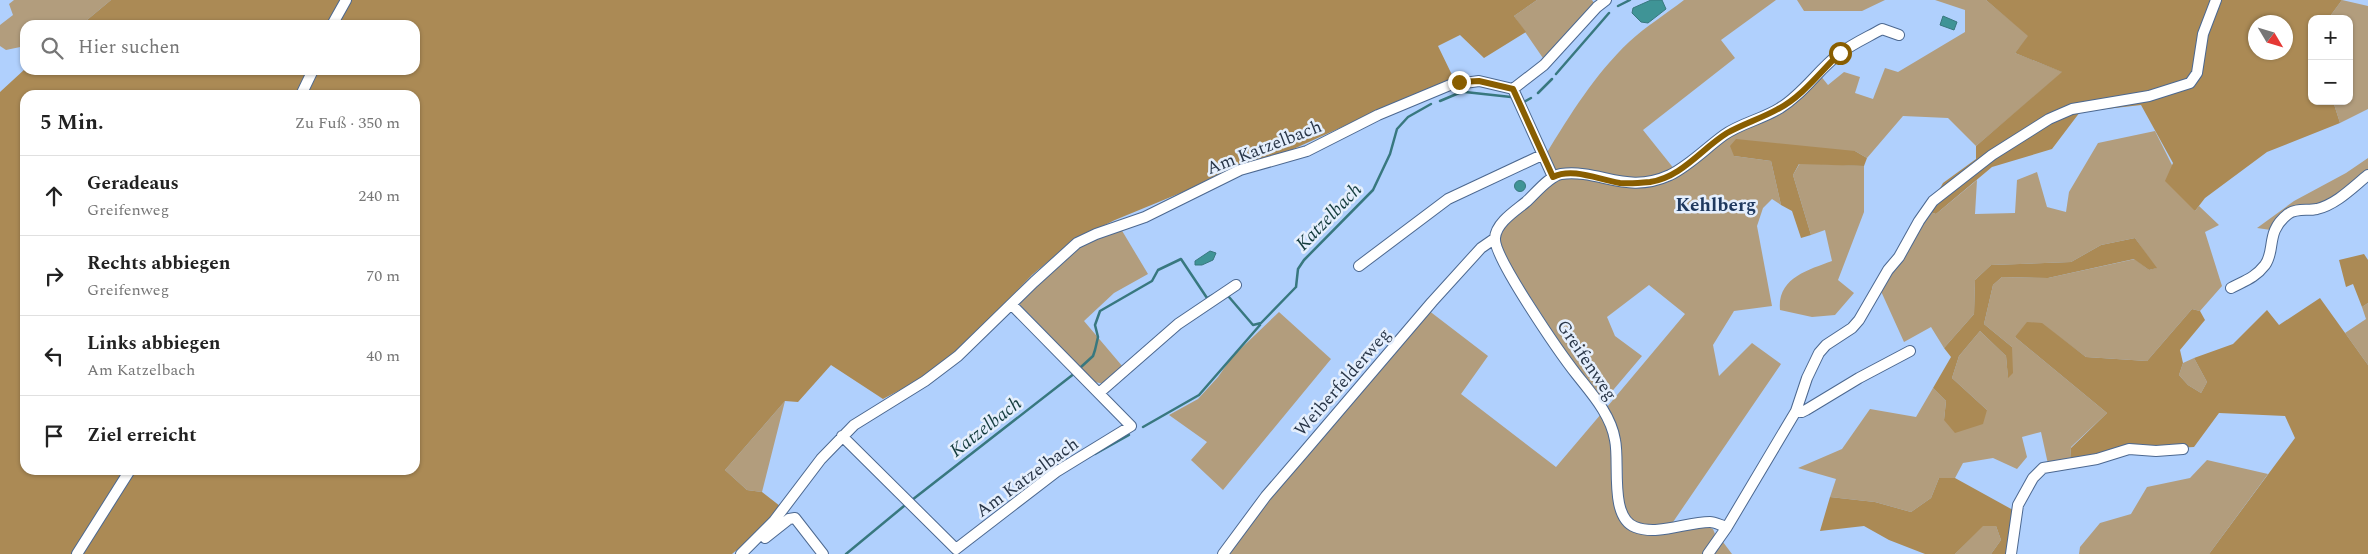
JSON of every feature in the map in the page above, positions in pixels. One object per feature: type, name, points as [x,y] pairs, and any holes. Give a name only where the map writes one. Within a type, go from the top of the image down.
[{"type":"street","points":[[335,20],[346,0]]},
{"type":"street","points":[[1553,177],[1513,89],[1544,65],[1580,24],[1606,0]]},
{"type":"street","points":[[1708,554],[1727,527],[1796,411],[1807,378],[1819,353],[1826,345],[1852,328],[1858,320],[1933,201],[1992,155],[2050,119],[2072,109],[2149,96],[2190,84],[2197,73],[2203,34],[2216,0]]},
{"type":"street","points":[[1494,239],[1498,228],[1553,177],[1557,175],[1578,174],[1634,184],[1653,182],[1672,174],[1694,160],[1726,134],[1779,109],[1790,101],[1840,53],[1882,29],[1899,35]]},
{"type":"street","points":[[303,90],[311,75]]},
{"type":"street","name":"Am Katzelbach","points":[[741,554],[774,521],[817,464],[842,436],[854,425],[938,372],[979,338],[1034,282],[1077,243],[1159,211],[1240,170],[1307,151],[1378,115],[1450,85],[1479,81],[1513,89]]},
{"type":"street","points":[[1359,266],[1448,199],[1542,155]]},
{"type":"street","points":[[2230,288],[2252,279],[2266,264],[2273,232],[2289,213],[2318,208],[2340,198],[2368,175]]},
{"type":"street","name":"Greifenweg","points":[[1494,239],[1498,255],[1517,287],[1571,368],[1600,405],[1615,439],[1618,503],[1625,521],[1643,530],[1711,522],[1727,527]]},
{"type":"street","name":"Weiberfelderweg","points":[[1223,554],[1266,496],[1420,316],[1482,248],[1494,239]]},
{"type":"street","points":[[1099,393],[1178,324],[1236,285]]},
{"type":"street","name":"Am Katzelbach","points":[[842,436],[955,552],[1056,472],[1131,426],[1012,305]]},
{"type":"street","points":[[1796,411],[1802,412],[1806,410],[1910,351]]},
{"type":"street","points":[[2011,554],[2018,505],[2033,478],[2043,468],[2097,459],[2128,449],[2156,451],[2182,449]]},
{"type":"street","points":[[77,554],[127,475]]},
{"type":"street","name":"Am Katzelbach","points":[[756,540],[764,539],[789,519],[795,518],[823,554]]},
{"type":"shaded area","points":[[14,0],[111,0],[87,20],[20,20],[20,47],[6,50],[0,46],[0,25],[13,15],[9,4]]},
{"type":"shaded area","points":[[111,0],[1537,0],[1514,16],[1526,32],[1484,58],[1460,35],[1438,46],[1454,79],[1415,94],[1289,151],[1229,173],[1115,220],[1074,240],[1032,275],[973,337],[928,375],[883,399],[831,365],[798,402],[785,401],[725,470],[747,490],[762,492],[780,506],[756,534],[732,554],[0,554],[0,92],[20,74],[420,75],[420,20],[87,20]]},
{"type":"shaded area","points":[[1537,0],[1592,0],[1597,7],[1545,61],[1514,16]]},
{"type":"shaded area","points":[[1651,0],[1662,0],[1666,9],[1648,23],[1641,22],[1632,13],[1633,8]]},
{"type":"shaded area","points":[[1684,0],[1776,0],[1721,40],[1735,58],[1643,130],[1675,170],[1645,178],[1630,179],[1554,172],[1546,154],[1594,81],[1629,42]]},
{"type":"shaded area","points":[[1797,0],[1885,0],[1862,11],[1804,11]]},
{"type":"shaded area","points":[[1935,0],[1986,0],[2029,36],[2015,53],[2063,72],[1976,146],[1948,118],[1903,116],[1867,158],[1855,151],[1734,156],[1771,161],[1781,205],[1772,199],[1763,208],[1757,226],[1772,306],[1734,311],[1713,345],[1719,376],[1752,343],[1781,364],[1671,525],[1642,526],[1632,522],[1623,505],[1622,458],[1616,429],[1607,407],[1685,314],[1649,285],[1607,317],[1615,336],[1642,356],[1603,402],[1572,362],[1500,250],[1500,231],[1557,178],[1577,176],[1660,183],[1735,132],[1780,113],[1798,101],[1820,75],[1828,85],[1844,72],[1860,77],[1855,93],[1873,99],[1885,68],[1898,72],[1965,32],[1965,10]]},
{"type":"shaded area","points":[[1986,0],[2342,0],[2331,15],[2308,15],[2308,105],[2334,105],[2340,123],[2267,152],[2205,198],[2195,211],[2165,181],[2173,163],[2141,105],[2080,112],[2052,149],[1992,167],[1936,214],[1927,211],[1943,183],[1976,159],[1976,146],[2062,72],[2015,53],[2028,36]]},
{"type":"shaded area","points":[[2342,0],[2368,6],[2368,109],[2340,123],[2334,105],[2353,105],[2353,15],[2331,15]]},
{"type":"shaded area","points":[[1943,16],[1957,22],[1954,30],[1940,25]]},
{"type":"shaded area","points":[[2155,131],[2195,211],[2199,206],[2219,225],[2205,232],[2222,286],[2200,311],[2192,309],[2147,361],[2086,357],[2042,324],[2015,337],[2107,413],[2071,447],[2070,460],[2048,464],[2041,432],[2022,437],[2027,457],[2017,469],[1993,458],[1963,463],[1955,478],[1939,478],[1931,498],[1911,512],[1875,502],[1830,497],[1836,479],[1798,468],[1842,449],[1870,409],[1916,417],[1933,388],[1946,401],[1944,420],[1987,410],[1952,378],[1959,356],[1980,331],[2006,356],[2008,377],[2012,347],[1984,324],[1993,285],[2002,277],[2048,278],[2135,259],[2149,270],[2156,268],[2135,238],[2101,245],[2071,262],[1991,265],[1975,280],[1974,314],[1944,348],[1931,327],[1904,342],[1880,289],[1927,211],[1936,214],[1977,180],[1975,214],[2015,213],[2017,180],[2037,172],[2047,207],[2066,212],[2069,192],[2098,143]]},
{"type":"shaded area","points":[[1736,139],[1855,151],[1867,158],[1864,166],[1799,164],[1793,175],[1811,235],[1801,238],[1792,211],[1781,205],[1771,161],[1734,156],[1730,146]]},
{"type":"shaded area","points":[[2368,158],[2368,172],[2337,195],[2317,205],[2296,207],[2271,230],[2257,228],[2294,201],[2346,173]]},
{"type":"shaded area","points":[[1800,163],[1864,166],[1864,212],[1838,280],[1854,293],[1835,315],[1812,317],[1780,310],[1780,299],[1783,290],[1789,283],[1804,272],[1832,261],[1825,230],[1811,235],[1793,175]]},
{"type":"shaded area","points":[[1520,180],[1526,186],[1520,192],[1514,186]]},
{"type":"shaded area","points":[[1118,224],[1148,274],[1114,293],[1084,321],[1123,367],[1104,384],[1095,382],[1018,303],[1070,253]]},
{"type":"shaded area","points":[[2135,238],[2157,268],[2149,270],[2134,259],[2048,278],[2002,277],[1993,285],[1984,324],[2012,347],[2013,373],[2008,378],[2006,356],[1980,331],[1959,356],[1952,378],[1987,410],[1983,424],[1955,433],[1944,420],[1946,401],[1933,388],[1951,357],[1944,348],[1974,314],[1975,280],[1991,265],[2071,262],[2101,245]]},
{"type":"shaded area","points":[[1210,251],[1216,253],[1213,260],[1202,265],[1195,265],[1195,261]]},
{"type":"shaded area","points":[[2364,254],[2368,260],[2368,303],[2362,307],[2353,284],[2346,287],[2339,260]]},
{"type":"shaded area","points":[[2320,298],[2368,365],[2368,554],[2209,554],[2295,438],[2285,416],[2219,413],[2194,447],[2155,449],[2128,444],[2093,456],[2070,460],[2071,448],[2107,413],[2015,337],[2027,322],[2042,323],[2086,357],[2147,361],[2192,309],[2200,311],[2205,320],[2180,350],[2183,363],[2179,375],[2188,385],[2201,393],[2207,382],[2194,358],[2233,344],[2267,310],[2279,325]]},
{"type":"shaded area","points":[[2368,303],[2368,365],[2345,333],[2366,319],[2362,307]]},
{"type":"shaded area","points":[[1428,310],[1488,356],[1461,394],[1556,467],[1601,414],[1610,439],[1613,496],[1615,509],[1620,520],[1628,528],[1646,534],[1705,526],[1713,529],[1715,534],[1703,554],[1227,554],[1282,482]]},
{"type":"shaded area","points":[[1279,312],[1331,359],[1223,490],[1191,460],[1207,442],[1169,415],[1198,399],[1218,377],[1232,357]]},
{"type":"shaded area","points":[[2194,358],[2207,382],[2201,393],[2188,385],[2179,375],[2183,363]]},
{"type":"shaded area","points":[[785,401],[762,492],[747,490],[725,470]]},
{"type":"shaded area","points":[[2207,460],[2268,474],[2209,554],[2079,554],[2080,547],[2100,523],[2131,514],[2147,487],[2190,478]]},
{"type":"shaded area","points":[[1939,478],[1955,478],[2013,510],[2008,554],[1991,554],[2001,540],[1996,526],[1983,526],[1955,554],[1925,554],[1889,540],[1864,526],[1820,531],[1830,497],[1875,502],[1911,512],[1931,498]]},
{"type":"shaded area","points":[[1983,525],[1996,526],[2001,540],[1991,554],[1955,554]]},
{"type":"shaded area","points":[[1723,542],[1732,554],[1714,554]]},
{"type":"waterway","name":"Katzelbach","points":[[1618,6],[1630,0]]},
{"type":"waterway","name":"Katzelbach","points":[[1556,74],[1609,13]]},
{"type":"waterway","name":"Katzelbach","points":[[1538,93],[1552,79]]},
{"type":"waterway","name":"Katzelbach","points":[[1465,92],[1511,97]]},
{"type":"waterway","name":"Katzelbach","points":[[1440,101],[1459,93]]},
{"type":"waterway","name":"Katzelbach","points":[[1524,102],[1531,98]]},
{"type":"waterway","name":"Katzelbach","points":[[1229,297],[1253,325],[1261,323],[1296,287],[1298,269],[1304,260],[1373,190],[1390,154],[1397,129],[1408,117],[1431,104]]},
{"type":"waterway","name":"Katzelbach","points":[[1081,367],[1093,356],[1098,337],[1095,325],[1100,311],[1152,281],[1158,270],[1181,259],[1207,298],[1213,295]]},
{"type":"waterway","name":"Katzelbach","points":[[1143,427],[1199,395],[1260,325]]},
{"type":"waterway","name":"Katzelbach","points":[[912,500],[1075,373]]},
{"type":"waterway","name":"Katzelbach","points":[[1095,454],[1129,435]]},
{"type":"waterway","name":"Katzelbach","points":[[846,554],[904,506]]},
{"type":"district","name":"Kehlberg","points":[[1716,204]]},
{"type":"route","points":[[1459,82],[1487,82],[1513,89],[1553,177],[1557,175],[1578,174],[1634,184],[1653,182],[1672,174],[1694,160],[1726,134],[1779,109],[1796,97],[1840,53]]}]
